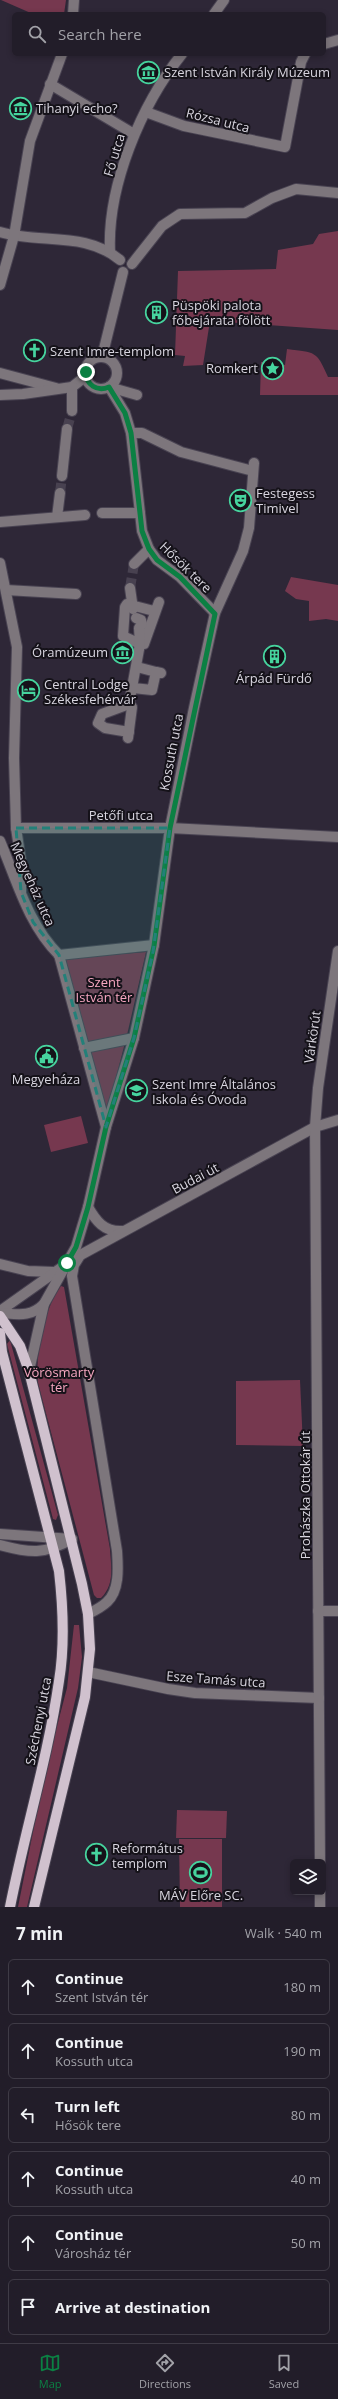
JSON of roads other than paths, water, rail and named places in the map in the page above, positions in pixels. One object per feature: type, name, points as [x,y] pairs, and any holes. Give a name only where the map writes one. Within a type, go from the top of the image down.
[{"type":"main road","points":[[0,1316],[20,1346],[29,1371],[72,1540],[88,1614],[90,1649],[85,1697],[34,1907]]},
{"type":"main road","points":[[0,1333],[2,1352],[50,1537]]},
{"type":"main road","name":"Széchenyi utca","points":[[10,1907],[23,1844],[32,1816],[60,1679],[62,1604],[59,1571],[50,1537]]},
{"type":"street","points":[[73,12],[74,0]]},
{"type":"street","points":[[215,12],[224,0]]},
{"type":"street","points":[[326,43],[338,40]]},
{"type":"street","points":[[0,285],[14,236],[30,141],[61,56]]},
{"type":"street","name":"Fő utca","points":[[110,252],[109,234],[122,168],[134,134],[181,56]]},
{"type":"street","name":"Rózsa utca","points":[[148,113],[184,126],[285,147],[301,62],[304,56]]},
{"type":"street","points":[[50,84],[134,134]]},
{"type":"street","points":[[123,272],[130,270],[132,264],[162,226],[180,214],[245,212],[272,198],[296,189],[338,193]]},
{"type":"street","points":[[0,232],[14,236],[82,241],[110,252],[120,260]]},
{"type":"street","points":[[120,260],[128,258],[132,264]]},
{"type":"street","points":[[120,260],[118,266],[123,272]]},
{"type":"street","points":[[102,357],[123,272]]},
{"type":"street","points":[[102,357],[112,362],[116,369],[115,380],[109,387],[103,389],[89,384],[86,376],[86,370],[89,363],[94,359],[102,357]]},
{"type":"street","points":[[0,373],[60,389]]},
{"type":"street","points":[[0,395],[72,387],[86,376]]},
{"type":"street","points":[[72,387],[72,411]]},
{"type":"street","points":[[109,387],[137,395]]},
{"type":"street","points":[[102,513],[139,510],[131,433],[125,413],[109,387]]},
{"type":"street","points":[[62,476],[67,429]]},
{"type":"street","name":"Kossuth utca","points":[[131,433],[142,433],[181,452],[253,470],[249,528],[243,551],[212,610],[170,828],[154,946]]},
{"type":"street","points":[[57,517],[60,493]]},
{"type":"street","name":"Hősök tere","points":[[139,510],[142,531],[149,549],[157,560],[180,577],[212,610]]},
{"type":"street","points":[[0,522],[85,515]]},
{"type":"street","points":[[134,564],[149,549]]},
{"type":"street","points":[[0,564],[17,647],[14,758],[16,828],[21,861],[22,892]]},
{"type":"street","points":[[4,587],[76,594]]},
{"type":"street","points":[[129,704],[102,714],[98,723],[105,728],[129,735],[133,713],[132,707],[129,704],[140,644],[130,588]]},
{"type":"street","points":[[132,604],[156,606],[147,642],[140,644],[123,636],[125,607],[132,604]]},
{"type":"street","points":[[133,688],[152,690],[158,672],[137,667]]},
{"type":"street","name":"Petőfi utca","points":[[16,828],[170,828],[338,837]]},
{"type":"street","name":"Megyeház utca","points":[[0,841],[33,922],[44,940],[59,955]]},
{"type":"street","points":[[67,1263],[76,1247],[88,1207],[106,1127],[134,1038],[154,946],[59,955],[106,1127]]},
{"type":"street","name":"Várkörút","points":[[315,1127],[318,1088],[338,951]]},
{"type":"street","points":[[84,1048],[134,1038]]},
{"type":"street","name":"Budai út","points":[[0,1312],[81,1254],[315,1127],[338,1120]]},
{"type":"street","name":"Prohászka Ottokár út","points":[[315,1127],[320,1859]]},
{"type":"street","points":[[88,1207],[101,1226],[112,1231],[122,1231]]},
{"type":"street","points":[[81,1254],[74,1265],[72,1276],[117,1551],[118,1572],[114,1589],[107,1602],[88,1614]]},
{"type":"street","name":"Budai út","points":[[29,1371],[44,1304],[67,1263]]},
{"type":"street","points":[[0,1264],[28,1271],[54,1272]]},
{"type":"street","name":"Budai út","points":[[0,1312],[26,1315],[35,1312],[44,1304]]},
{"type":"street","points":[[0,1534],[72,1540]]},
{"type":"street","points":[[0,1545],[17,1550],[54,1550],[72,1540]]},
{"type":"street","points":[[318,1611],[338,1611]]},
{"type":"street","name":"Esze Tamás utca","points":[[88,1672],[168,1689],[195,1693],[319,1698]]},
{"type":"street","points":[[320,1895],[320,1907]]},
{"type":"tunnel","points":[[67,429],[72,411]]},
{"type":"tunnel","points":[[60,493],[62,476]]},
{"type":"tunnel","points":[[130,588],[134,564]]},
{"type":"place","name":"Szent István Király Múzeum","points":[[149,72]]},
{"type":"place","name":"Tihanyi echo?","points":[[21,108]]},
{"type":"place","name":"Püspöki palota főbejárata fölött","points":[[156,312]]},
{"type":"place","name":"Szent Imre-templom","points":[[34,351]]},
{"type":"place","name":"Romkert","points":[[273,368]]},
{"type":"place","name":"Festegess Timivel","points":[[240,500]]},
{"type":"place","name":"Óramúzeum","points":[[123,652]]},
{"type":"place","name":"Árpád Fürdő","points":[[274,656]]},
{"type":"place","name":"Central Lodge Székesfehérvár","points":[[29,691]]},
{"type":"place","name":"Megyeháza","points":[[46,1057]]},
{"type":"place","name":"Szent Imre Általános Iskola és Óvoda","points":[[137,1091]]},
{"type":"place","name":"Református templom","points":[[96,1855]]},
{"type":"place","name":"MÁV Előre SC.","points":[[201,1873]]},
{"type":"park label","name":"Szent István tér","points":[[104,990]]},
{"type":"park label","name":"Vörösmarty tér","points":[[59,1380]]}]
